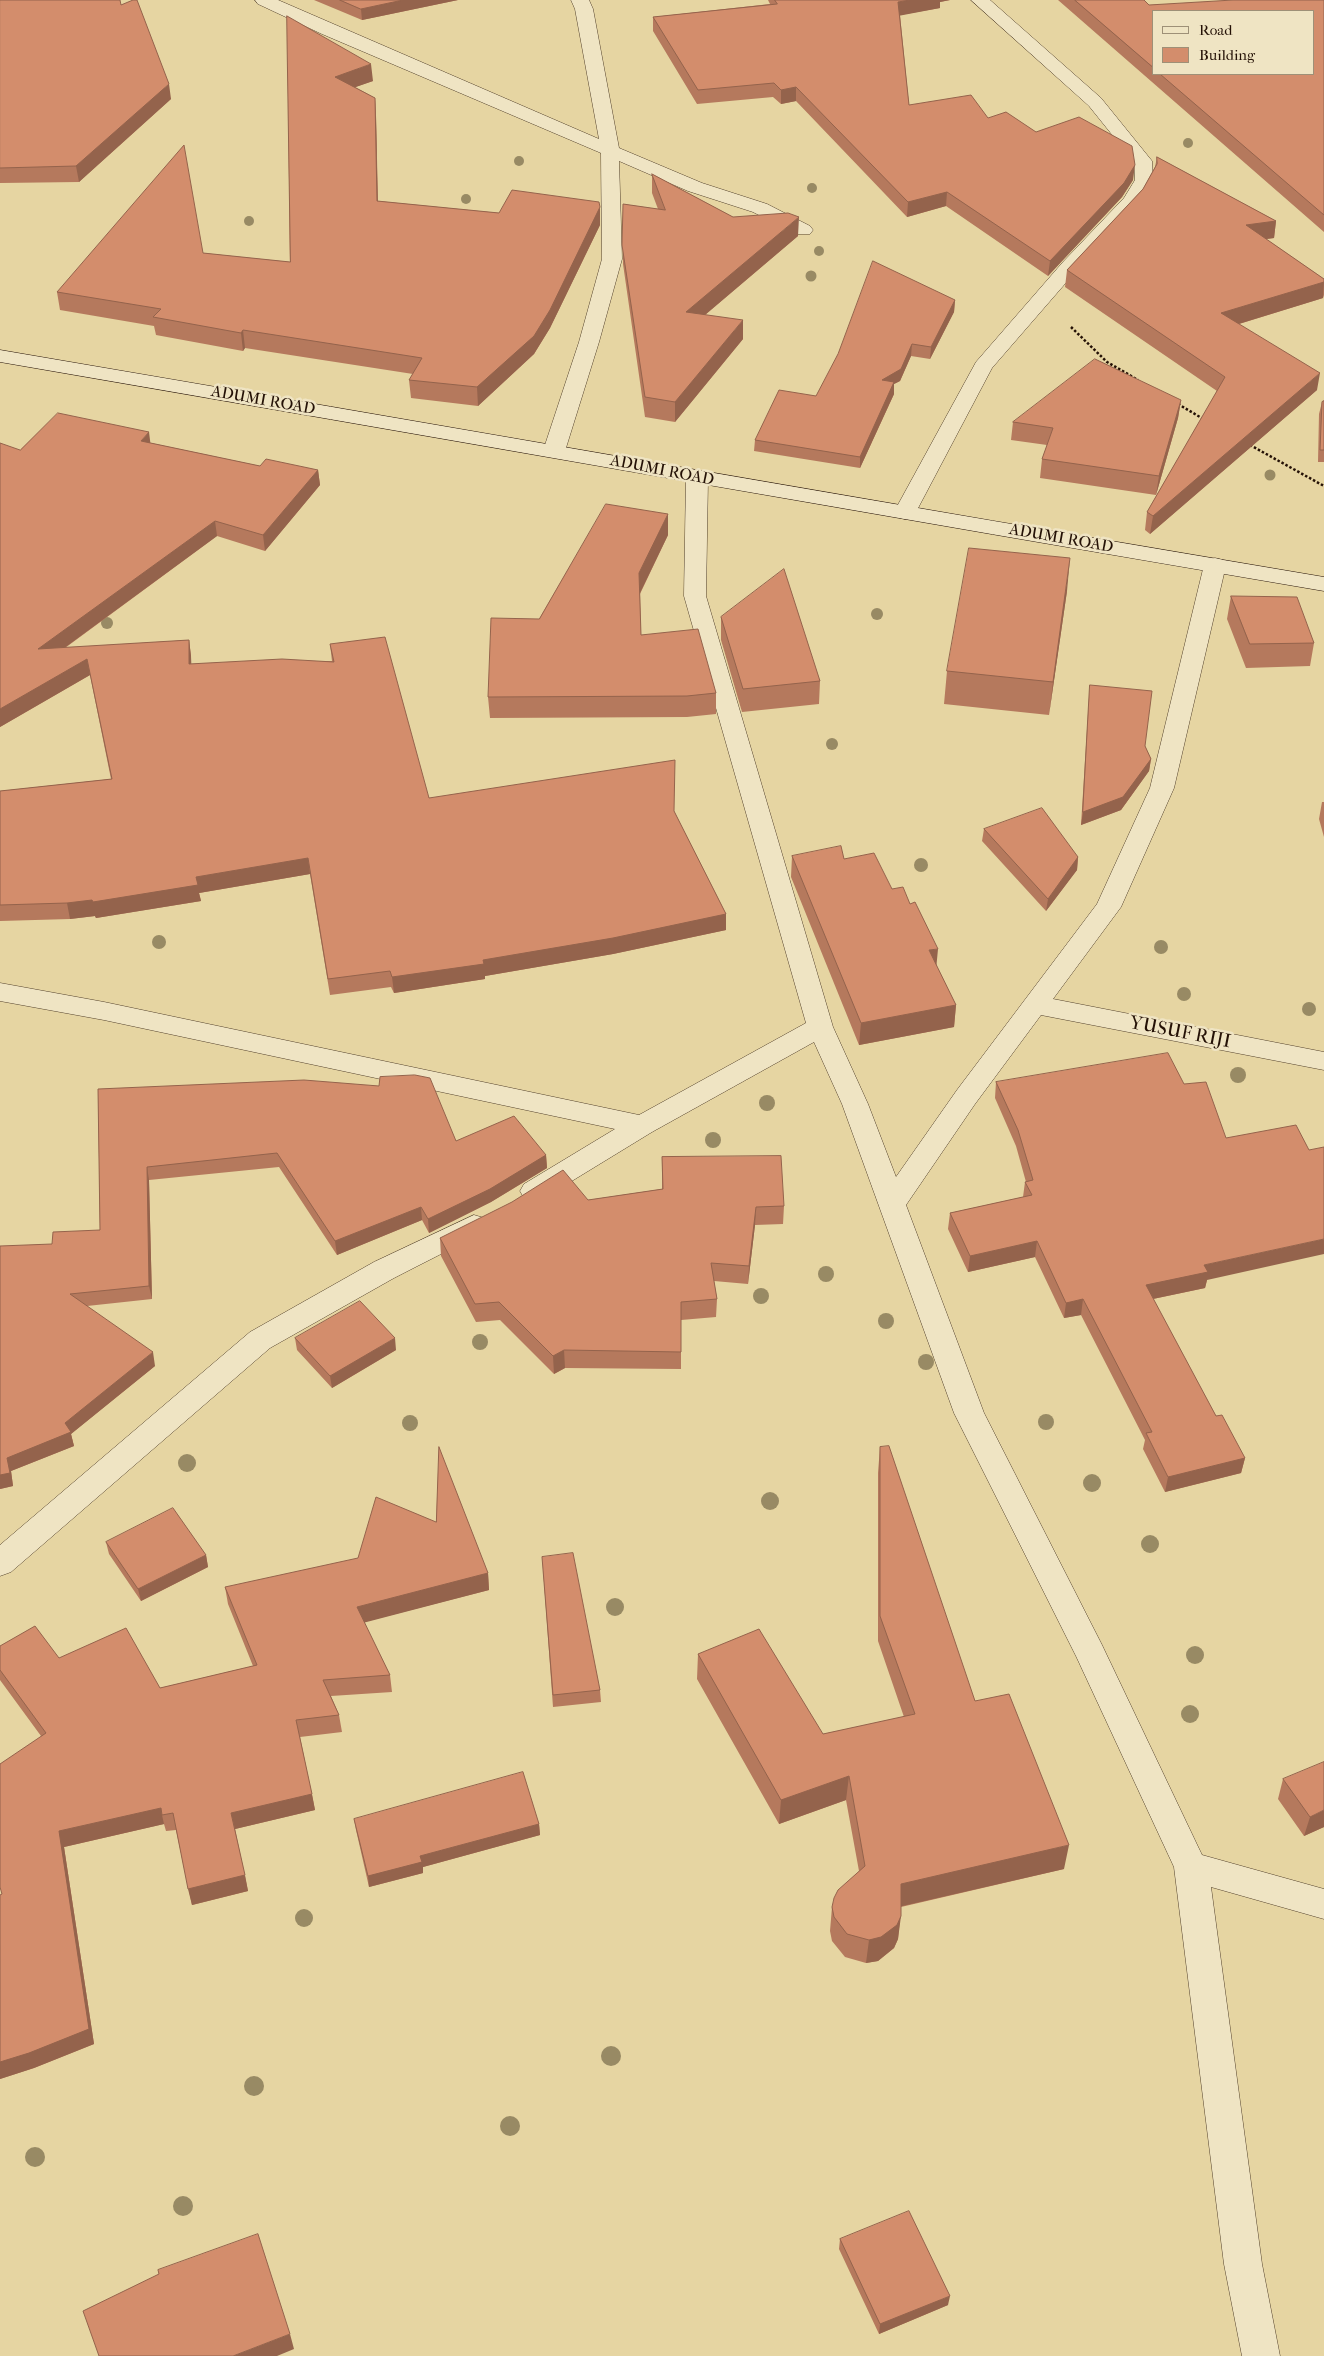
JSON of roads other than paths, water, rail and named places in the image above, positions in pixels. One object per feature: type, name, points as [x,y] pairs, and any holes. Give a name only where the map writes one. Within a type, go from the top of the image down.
[{"type":"street","points":[[264,0],[695,187],[760,208],[803,230]]},
{"type":"street","points":[[554,451],[589,342],[612,258],[610,151],[580,0]]},
{"type":"street","points":[[905,512],[983,366],[1042,298],[1132,201],[1144,180],[1144,161],[1095,102],[980,0]]},
{"type":"street","name":"ADUMI ROAD","points":[[0,356],[554,451],[697,478],[1324,584]]},
{"type":"street","points":[[697,478],[696,596],[820,1027],[855,1104],[969,1413],[1091,1654],[1191,1867],[1243,2264],[1261,2356]]},
{"type":"street","points":[[892,1204],[966,1097],[1037,1005],[1108,907],[1162,788],[1215,565]]},
{"type":"street","points":[[0,992],[104,1011],[642,1125]]},
{"type":"street","name":"YUSUF RIJI","points":[[1037,1005],[1324,1061]]},
{"type":"street","points":[[0,1563],[260,1340],[384,1270],[502,1210],[642,1125],[820,1027]]},
{"type":"street","points":[[1191,1867],[1324,1904]]}]
